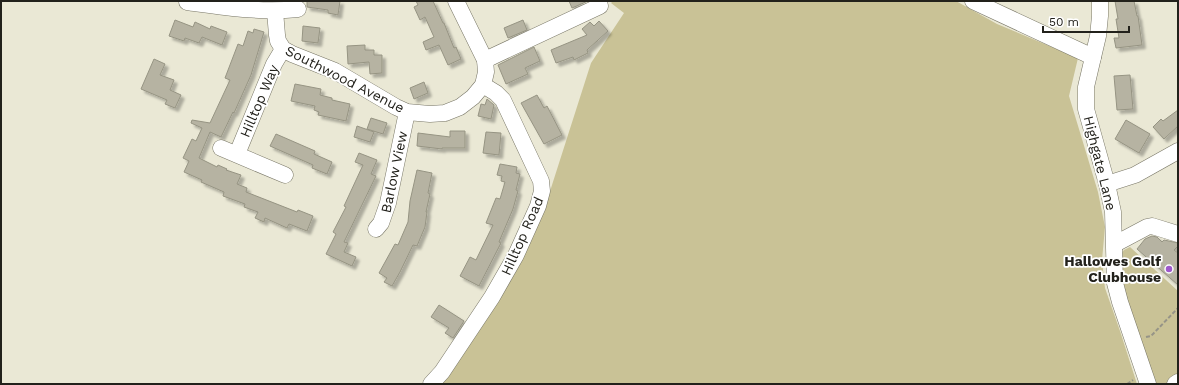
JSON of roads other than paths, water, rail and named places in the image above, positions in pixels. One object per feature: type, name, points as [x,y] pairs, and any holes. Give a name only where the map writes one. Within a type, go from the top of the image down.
[{"type":"street","points":[[456,1],[485,60],[486,72],[483,84]]},
{"type":"street","points":[[973,1],[1093,57]]},
{"type":"street","name":"Highgate Lane","points":[[1100,1],[1100,16],[1086,87],[1086,109],[1107,184],[1113,212],[1115,283],[1132,340],[1148,384]]},
{"type":"street","points":[[187,2],[251,10],[275,11],[298,9]]},
{"type":"street","points":[[485,60],[600,6]]},
{"type":"street","name":"Southwood Avenue","points":[[275,11],[278,41],[283,49],[335,71],[407,112],[430,114],[445,113],[460,107],[473,97],[483,84]]},
{"type":"street","name":"Hilltop Way","points":[[237,154],[274,64],[283,49]]},
{"type":"street","name":"Hilltop Road","points":[[431,384],[442,372],[492,297],[516,255],[538,206],[542,191],[541,181],[504,100],[483,84]]},
{"type":"street","name":"Barlow View","points":[[376,229],[381,223],[388,204],[407,112]]},
{"type":"street","name":"Hilltop Way","points":[[221,148],[285,175]]},
{"type":"street","points":[[1107,184],[1135,175],[1178,151]]},
{"type":"street","points":[[1115,244],[1147,227],[1152,226],[1178,234]]},
{"type":"place","name":"Hallowes Golf Clubhouse","points":[[1169,269]]}]
